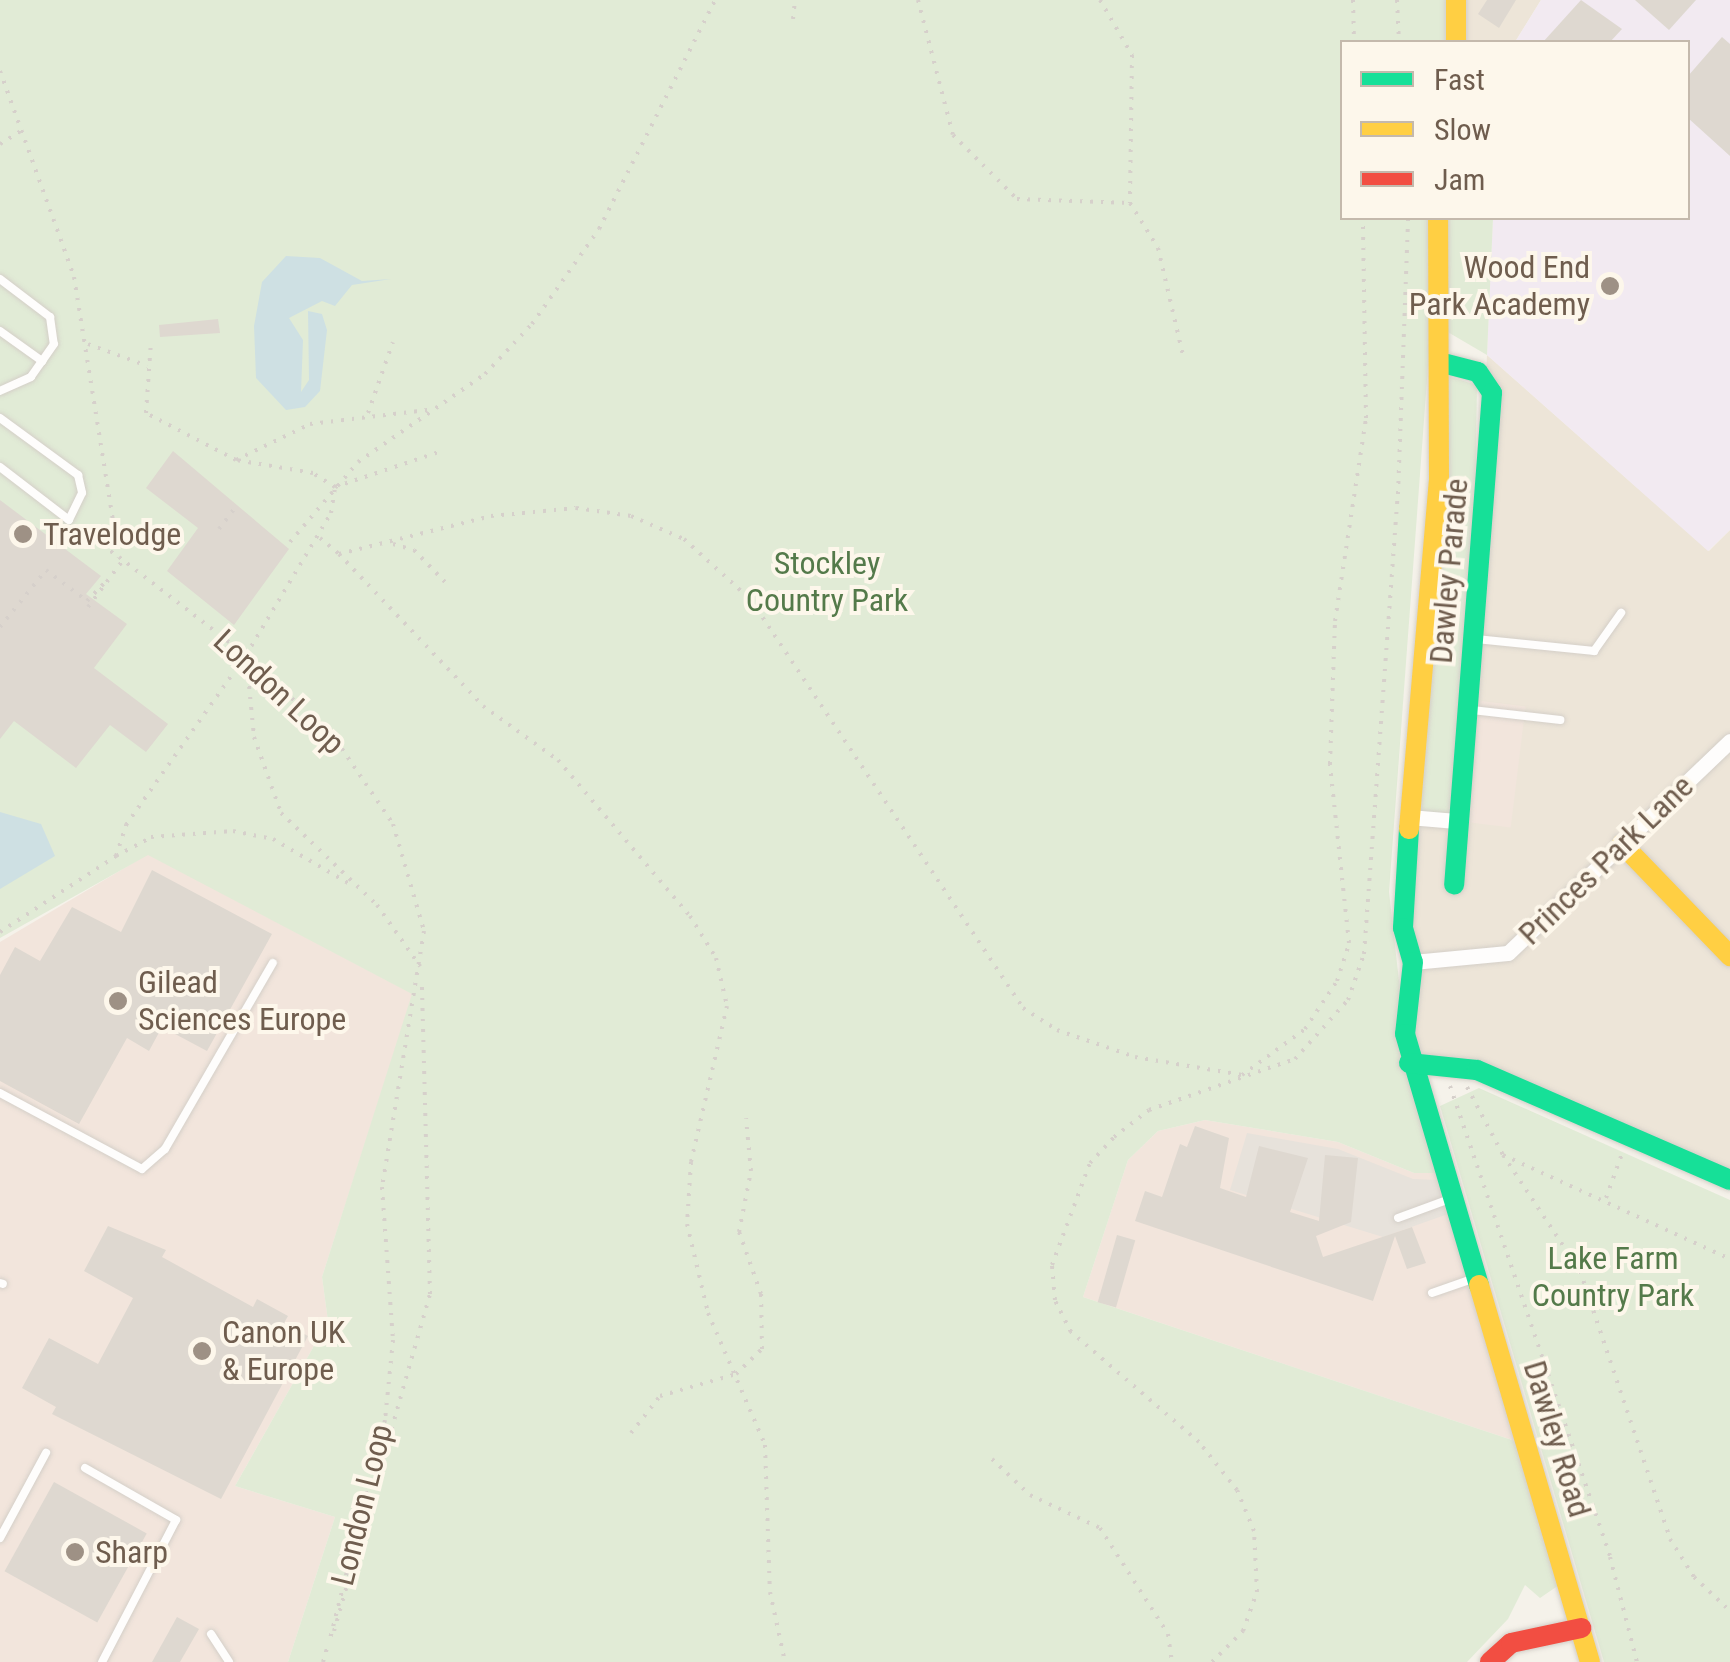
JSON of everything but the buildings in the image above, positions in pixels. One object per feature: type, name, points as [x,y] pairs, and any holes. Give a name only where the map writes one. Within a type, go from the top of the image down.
[{"type":"main road","points":[[1456,0],[1456,40]]},
{"type":"main road","points":[[1413,962],[1403,916],[1437,516],[1438,220]]},
{"type":"main road","name":"Dawley Parade","points":[[1438,362],[1478,372],[1492,394],[1454,885]]},
{"type":"main road","points":[[1622,844],[1730,956]]},
{"type":"main road","name":"Dawley Road","points":[[1413,962],[1404,1001],[1409,1064],[1590,1662]]},
{"type":"main road","points":[[1409,1064],[1446,1061],[1477,1070],[1730,1180]]},
{"type":"main road","points":[[1490,1662],[1512,1644],[1581,1628]]},
{"type":"street","name":"Princes Park Lane","points":[[1413,962],[1502,957],[1730,741]]},
{"type":"street","points":[[1409,817],[1456,821]]},
{"type":"lane","points":[[0,278],[50,317],[54,344],[31,377],[0,391]]},
{"type":"lane","points":[[0,331],[42,362]]},
{"type":"lane","points":[[0,418],[78,475],[82,492],[69,520],[0,467]]},
{"type":"lane","points":[[1473,638],[1594,650],[1621,613]]},
{"type":"lane","points":[[1468,709],[1560,720]]},
{"type":"lane","points":[[0,1093],[142,1169],[165,1149],[273,963]]},
{"type":"lane","points":[[1398,1218],[1450,1199]]},
{"type":"lane","points":[[1432,1293],[1475,1278]]},
{"type":"lane","points":[[0,1538],[46,1453]]},
{"type":"lane","points":[[85,1468],[176,1520],[102,1662]]},
{"type":"lane","points":[[211,1634],[229,1662]]},
{"type":"path","points":[[290,542],[335,487],[429,410],[485,374],[566,276],[656,126],[715,0]]},
{"type":"path","points":[[793,19],[796,0]]},
{"type":"path","points":[[918,0],[942,110],[995,184],[1031,204],[1130,203]]},
{"type":"path","points":[[1100,0],[1132,55],[1130,203],[1158,248],[1184,360]]},
{"type":"path","points":[[1353,0],[1354,40]]},
{"type":"path","points":[[1396,0],[1400,40]]},
{"type":"path","points":[[0,72],[58,216],[88,344],[121,559],[88,606]]},
{"type":"path","points":[[0,144],[24,128]]},
{"type":"path","points":[[339,554],[527,509],[576,508],[632,516],[684,538],[751,600],[1023,1008],[1057,1030],[1135,1058],[1242,1075],[1305,1029],[1338,981],[1348,943],[1330,764],[1335,621],[1366,418],[1363,220]]},
{"type":"path","points":[[1212,1662],[1242,1631],[1257,1592],[1254,1531],[1242,1504],[1199,1442],[1071,1332],[1054,1300],[1052,1264],[1090,1163],[1114,1137],[1149,1110],[1295,1058],[1340,1012],[1364,954],[1408,330],[1408,220]]},
{"type":"path","points":[[150,341],[146,413],[236,460],[297,467],[335,487],[442,451]]},
{"type":"path","points":[[368,414],[393,342]]},
{"type":"path","points":[[88,344],[147,366]]},
{"type":"path","points":[[236,460],[310,424],[368,414],[429,410]]},
{"type":"path","points":[[116,856],[126,825],[246,655],[320,538],[335,487]]},
{"type":"path","points":[[219,529],[235,508]]},
{"type":"path","name":"London Loop","points":[[69,520],[246,655],[336,740],[393,824],[424,931],[421,968],[382,1186],[393,1340],[385,1420],[329,1643]]},
{"type":"path","points":[[320,538],[484,706],[558,760],[690,916],[716,958],[726,1006],[691,1162],[687,1224],[708,1313],[765,1445],[770,1592],[785,1662]]},
{"type":"path","points":[[388,543],[414,550],[447,584]]},
{"type":"path","points":[[0,628],[46,570],[87,601],[108,579]]},
{"type":"path","points":[[246,655],[254,737],[282,813],[377,905],[421,968],[430,1294],[323,1662]]},
{"type":"path","points":[[0,932],[151,837],[255,834],[325,866],[377,905]]},
{"type":"path","points":[[1446,1061],[1638,1662]]},
{"type":"path","points":[[1477,1070],[1465,1094],[1580,1271],[1670,1539],[1704,1590],[1730,1610]]},
{"type":"path","points":[[631,1433],[660,1396],[736,1374],[759,1357],[764,1328],[739,1232],[751,1171],[746,1118]]},
{"type":"path","points":[[1606,1198],[1628,1137]]},
{"type":"path","points":[[1502,1155],[1606,1198],[1730,1259]]},
{"type":"path","points":[[992,1459],[1020,1489],[1107,1536],[1168,1634],[1172,1662]]},
{"type":"shaded area","points":[[1453,0],[1541,0],[1516,40],[1451,40]]},
{"type":"shaded area","name":"Wood End Park Academy","points":[[1541,0],[1730,0],[1730,530],[1708,551],[1487,355],[1493,220],[1690,220],[1690,40],[1516,40]]},
{"type":"shaded area","points":[[286,256],[320,258],[362,281],[391,279],[352,285],[335,306],[322,301],[289,318],[303,340],[301,392],[309,380],[308,311],[322,314],[327,330],[320,391],[305,407],[286,410],[256,378],[254,326],[262,282]]},
{"type":"shaded area","points":[[1487,355],[1709,551],[1730,530],[1730,1180],[1428,1061],[1405,1034],[1419,825],[1468,700]]},
{"type":"shaded area","points":[[1465,699],[1526,706],[1511,828],[1450,820]]},
{"type":"shaded area","points":[[0,812],[41,824],[55,856],[0,889]]},
{"type":"shaded area","points":[[148,854],[413,994],[322,1277],[328,1321],[235,1486],[335,1517],[288,1662],[0,1662],[0,942]]},
{"type":"shaded area","points":[[1205,1120],[1338,1142],[1414,1173],[1442,1173],[1524,1444],[1083,1297],[1128,1160],[1158,1131]]},
{"type":"shaded area","points":[[1247,1133],[1338,1149],[1413,1179],[1437,1180],[1448,1214],[1383,1237],[1230,1190]]},
{"type":"green space","name":"Stockley Country Park","points":[[0,0],[1456,0],[1456,40],[1340,40],[1340,220],[1439,220],[1389,892],[1405,1034],[1442,1173],[1414,1173],[1338,1142],[1205,1120],[1158,1131],[1128,1160],[1083,1297],[1515,1441],[1559,1585],[1540,1598],[1525,1585],[1508,1619],[1467,1662],[288,1662],[335,1517],[235,1486],[328,1321],[322,1277],[412,994],[148,855],[0,938]]},
{"type":"green space","points":[[1446,220],[1493,220],[1487,355],[1446,331]]},
{"type":"green space","points":[[1447,376],[1477,385],[1473,639],[1456,821],[1409,817]]},
{"type":"green space","name":"Lake Farm Country Park","points":[[1479,1088],[1730,1200],[1730,1662],[1604,1662],[1440,1106]]},
{"type":"traffic: fast","points":[[1439,362],[1478,372],[1492,393],[1454,885]]},
{"type":"traffic: fast","points":[[1409,829],[1403,928],[1413,962],[1405,1034],[1479,1285]]},
{"type":"traffic: fast","points":[[1409,1063],[1477,1070],[1730,1180]]},
{"type":"traffic: slow","points":[[1456,0],[1456,40]]},
{"type":"traffic: slow","points":[[1409,829],[1439,481],[1438,220]]},
{"type":"traffic: slow","points":[[1622,844],[1730,956]]},
{"type":"traffic: slow","points":[[1479,1285],[1590,1662]]},
{"type":"traffic: jam","points":[[1490,1662],[1511,1643],[1581,1628]]},
{"type":"place","name":"Wood End Park Academy","points":[[1610,286]]},
{"type":"place","name":"Travelodge","points":[[23,534]]},
{"type":"place","name":"Gilead Sciences Europe","points":[[118,1001]]},
{"type":"place","name":"Canon UK & Europe","points":[[202,1351]]},
{"type":"place","name":"Sharp","points":[[75,1552]]}]
